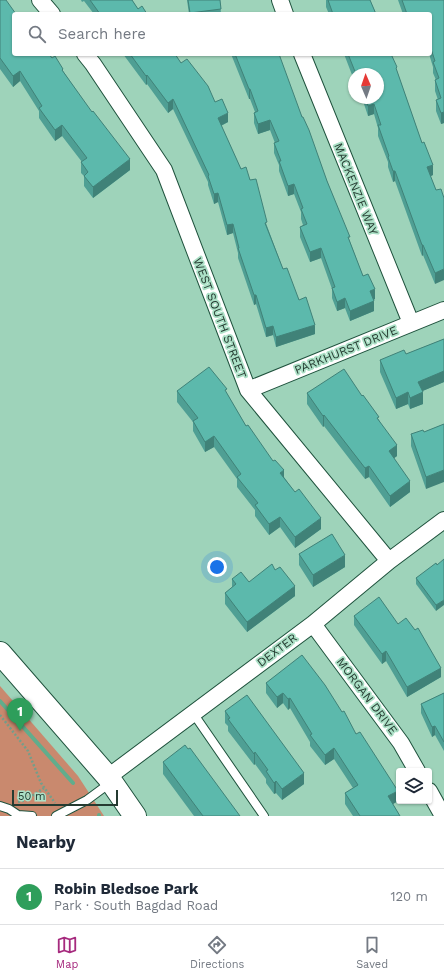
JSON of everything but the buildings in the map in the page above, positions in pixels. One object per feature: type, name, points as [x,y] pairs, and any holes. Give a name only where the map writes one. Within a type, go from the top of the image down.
[{"type":"main road","points":[[0,653],[109,780],[135,816]]},
{"type":"street","points":[[40,0],[50,12]]},
{"type":"street","points":[[280,0],[284,12]]},
{"type":"street","name":"WEST SOUTH STREET","points":[[87,56],[164,170],[248,390],[389,561]]},
{"type":"street","name":"MACKENZIE WAY","points":[[303,56],[411,324]]},
{"type":"street","name":"PARKHURST DRIVE","points":[[248,390],[444,310]]},
{"type":"street","name":"DEXTER","points":[[109,780],[193,713],[313,624],[389,561],[444,520]]},
{"type":"street","name":"MORGAN DRIVE","points":[[313,624],[401,743],[415,768]]},
{"type":"street","points":[[432,796],[443,816]]},
{"type":"lane","points":[[193,713],[264,816]]},
{"type":"lane","points":[[56,816],[87,800],[109,780]]},
{"type":"lane","points":[[0,806],[9,809],[17,815],[32,816]]},
{"type":"path","points":[[0,715],[28,751],[44,788],[55,803]]},
{"type":"path","points":[[13,801],[18,802],[26,800],[44,788]]},
{"type":"shaded area","points":[[0,686],[78,776],[104,816],[0,816]]},
{"type":"waterway","points":[[0,701],[73,783]]},
{"type":"place","name":"Robin Bledsoe Park","points":[[20,731]]}]
